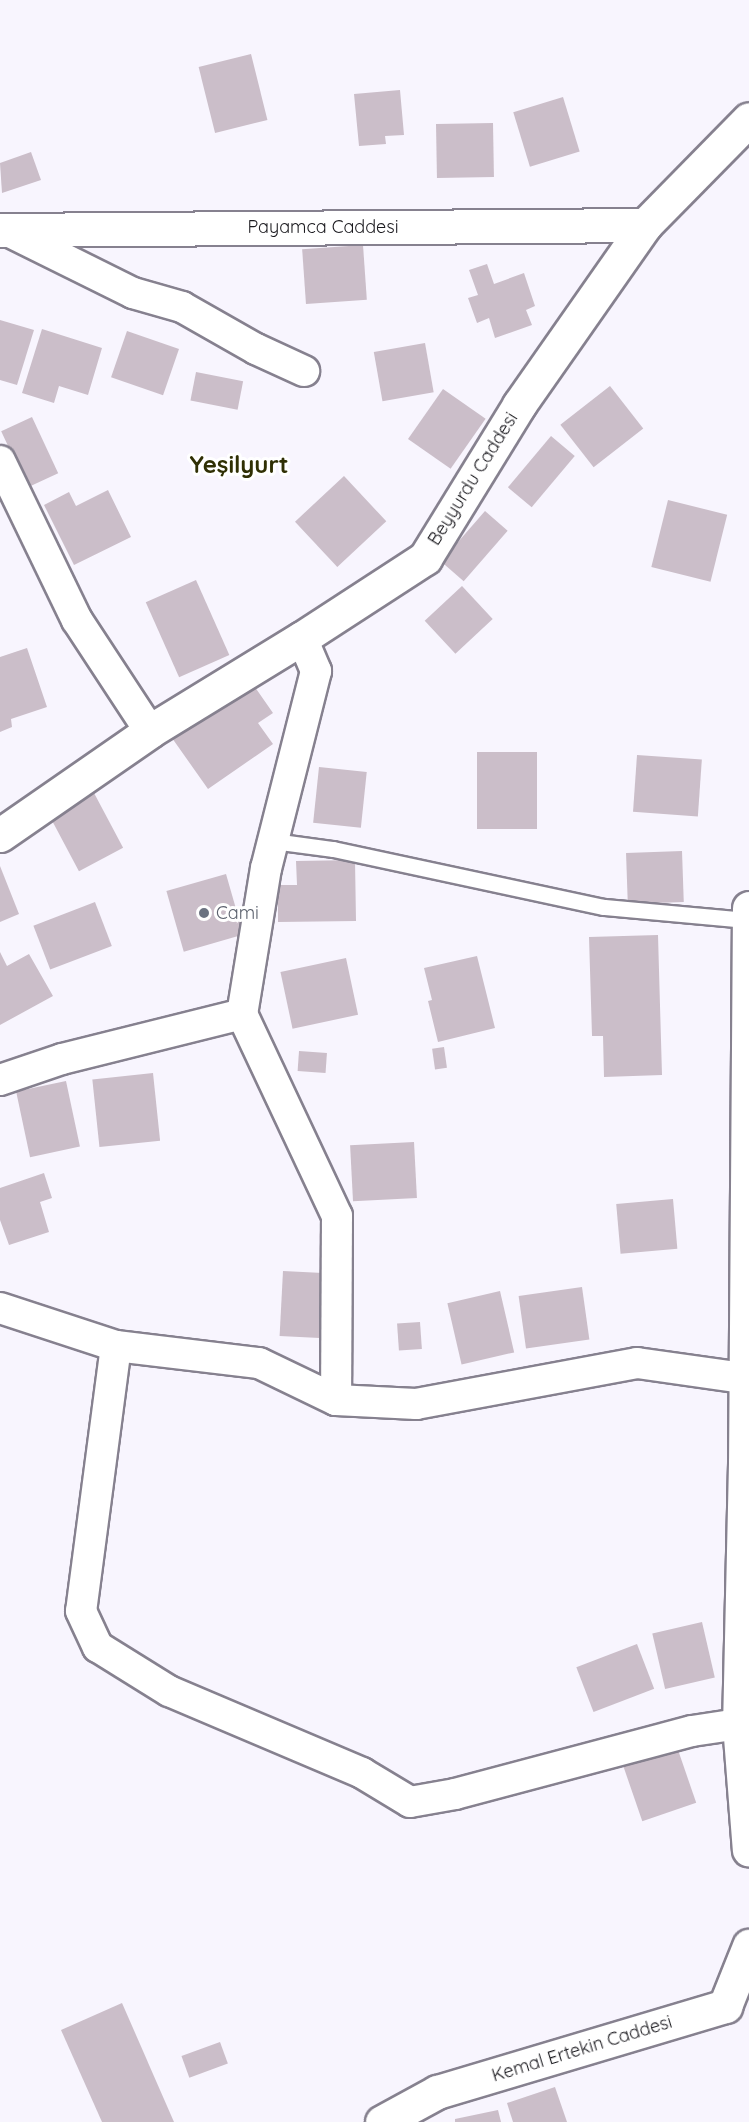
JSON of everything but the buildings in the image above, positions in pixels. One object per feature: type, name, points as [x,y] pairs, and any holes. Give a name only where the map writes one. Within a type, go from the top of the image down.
[{"type":"street","name":"Beyyurdu Caddesi","points":[[0,835],[150,730],[302,638],[425,558],[519,405],[645,225],[749,119]]},
{"type":"street","name":"Payamca Caddesi","points":[[3,230],[645,225]]},
{"type":"street","points":[[3,230],[133,293],[182,307],[256,349],[304,371]]},
{"type":"street","points":[[0,461],[77,620],[150,730]]},
{"type":"street","points":[[302,638],[316,671],[273,841],[242,1014],[337,1216],[336,1400]]},
{"type":"street","points":[[748,914],[744,1378],[747,1459],[739,1724],[749,1850]]},
{"type":"street","points":[[0,1080],[62,1059],[242,1014]]},
{"type":"street","points":[[0,1308],[116,1346],[259,1363],[336,1400],[416,1404],[637,1363],[744,1378]]},
{"type":"street","points":[[116,1346],[81,1611],[98,1647],[169,1691],[362,1773],[410,1802],[455,1794],[692,1731],[739,1724]]},
{"type":"street","name":"Kemal Ertekin Caddesi","points":[[382,2122],[437,2092],[725,2006],[749,1946]]},
{"type":"lane","points":[[273,841],[333,849],[604,907],[748,914]]},
{"type":"place","name":"Cami","points":[[204,913]]},
{"type":"district","name":"Yeşilyurt","points":[[239,465]]}]
